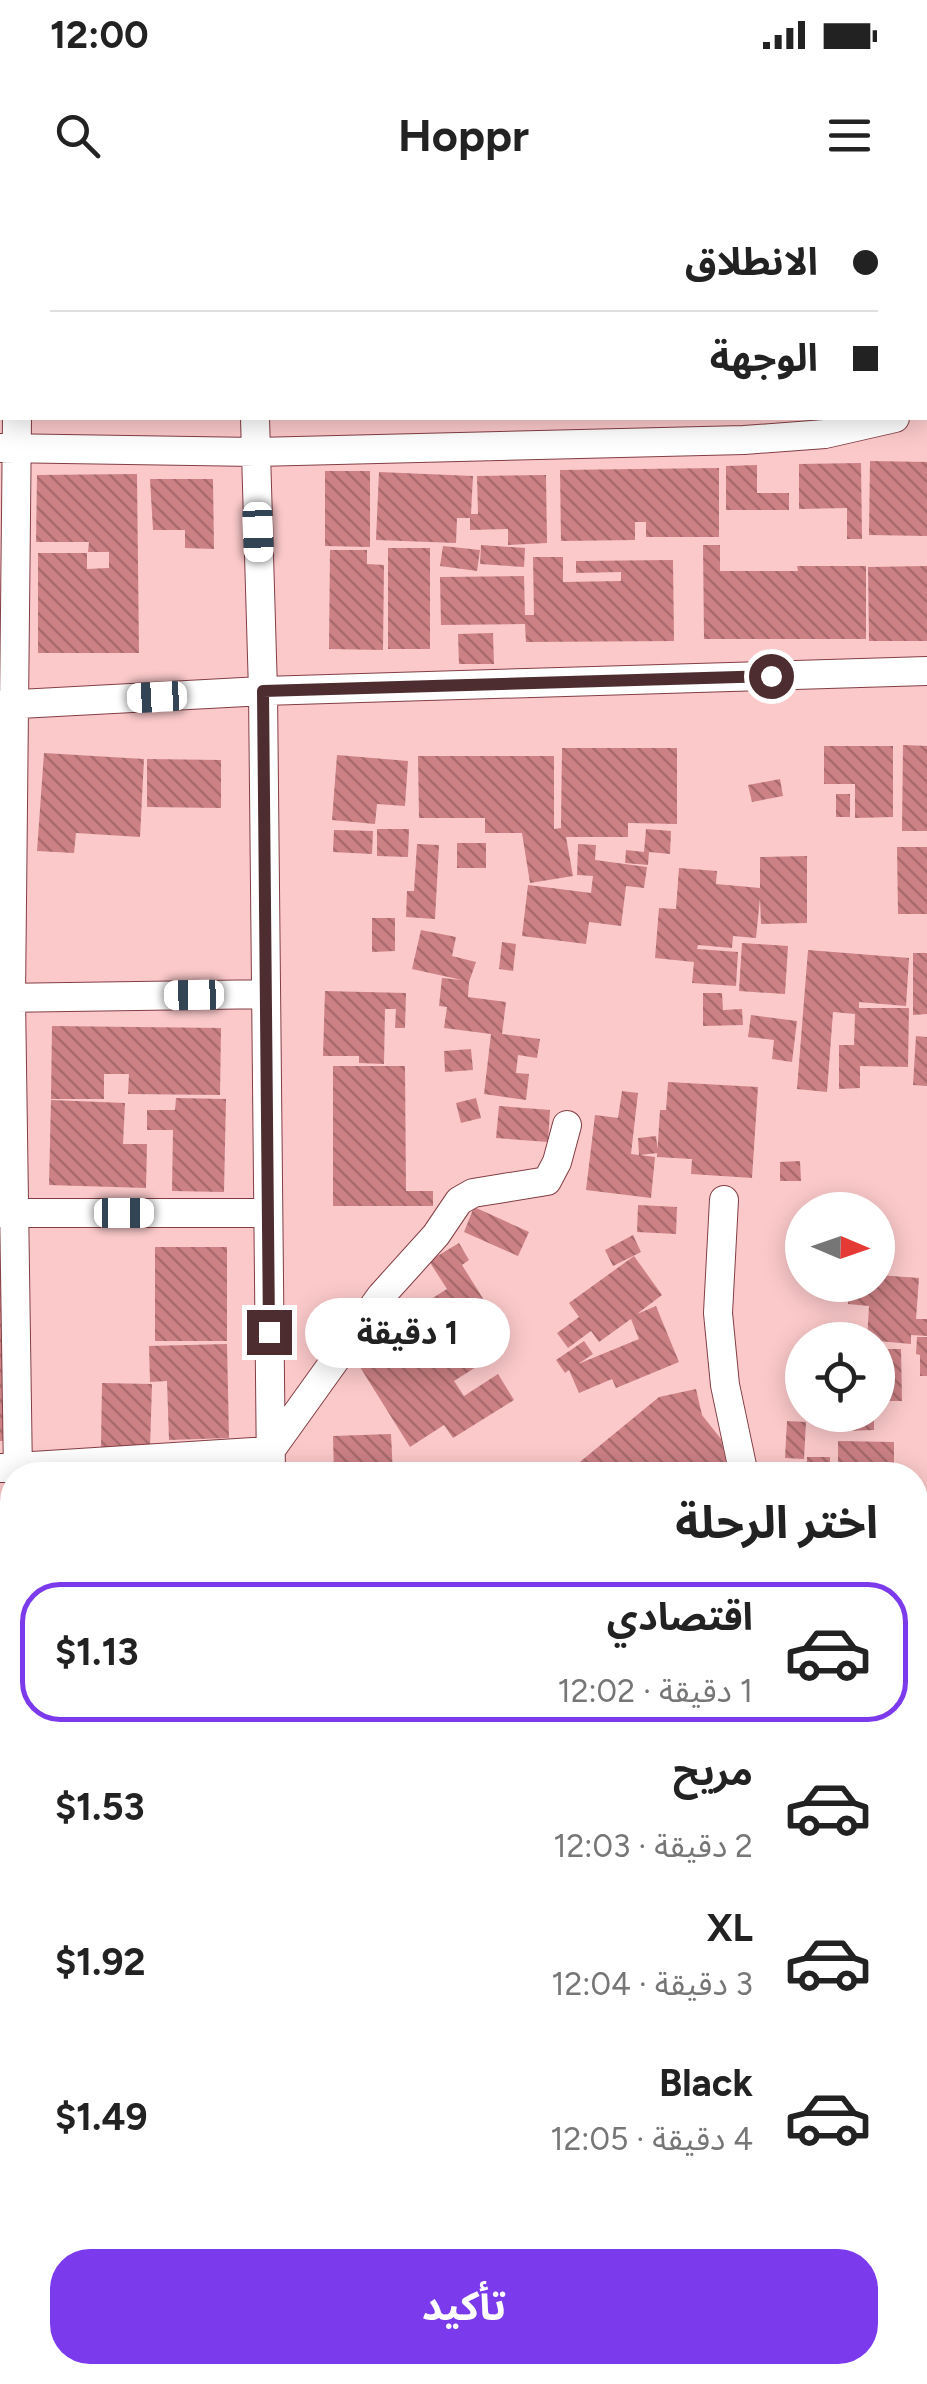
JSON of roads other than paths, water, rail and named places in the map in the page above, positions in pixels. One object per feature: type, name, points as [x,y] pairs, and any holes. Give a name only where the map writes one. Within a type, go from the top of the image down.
[{"type":"street","points":[[12,1462],[6,998],[9,448],[16,420]]},
{"type":"street","points":[[255,420],[263,691],[271,1462]]},
{"type":"street","points":[[9,448],[256,452],[744,440],[824,434],[886,420]]},
{"type":"street","points":[[8,704],[263,691],[927,671]]},
{"type":"street","points":[[6,998],[266,994]]},
{"type":"street","points":[[272,1462],[381,1296],[436,1235],[458,1201],[473,1194],[548,1181],[567,1125]]},
{"type":"street","points":[[724,1200],[718,1313],[725,1385],[741,1462]]},
{"type":"street","points":[[8,1213],[267,1213]]}]
